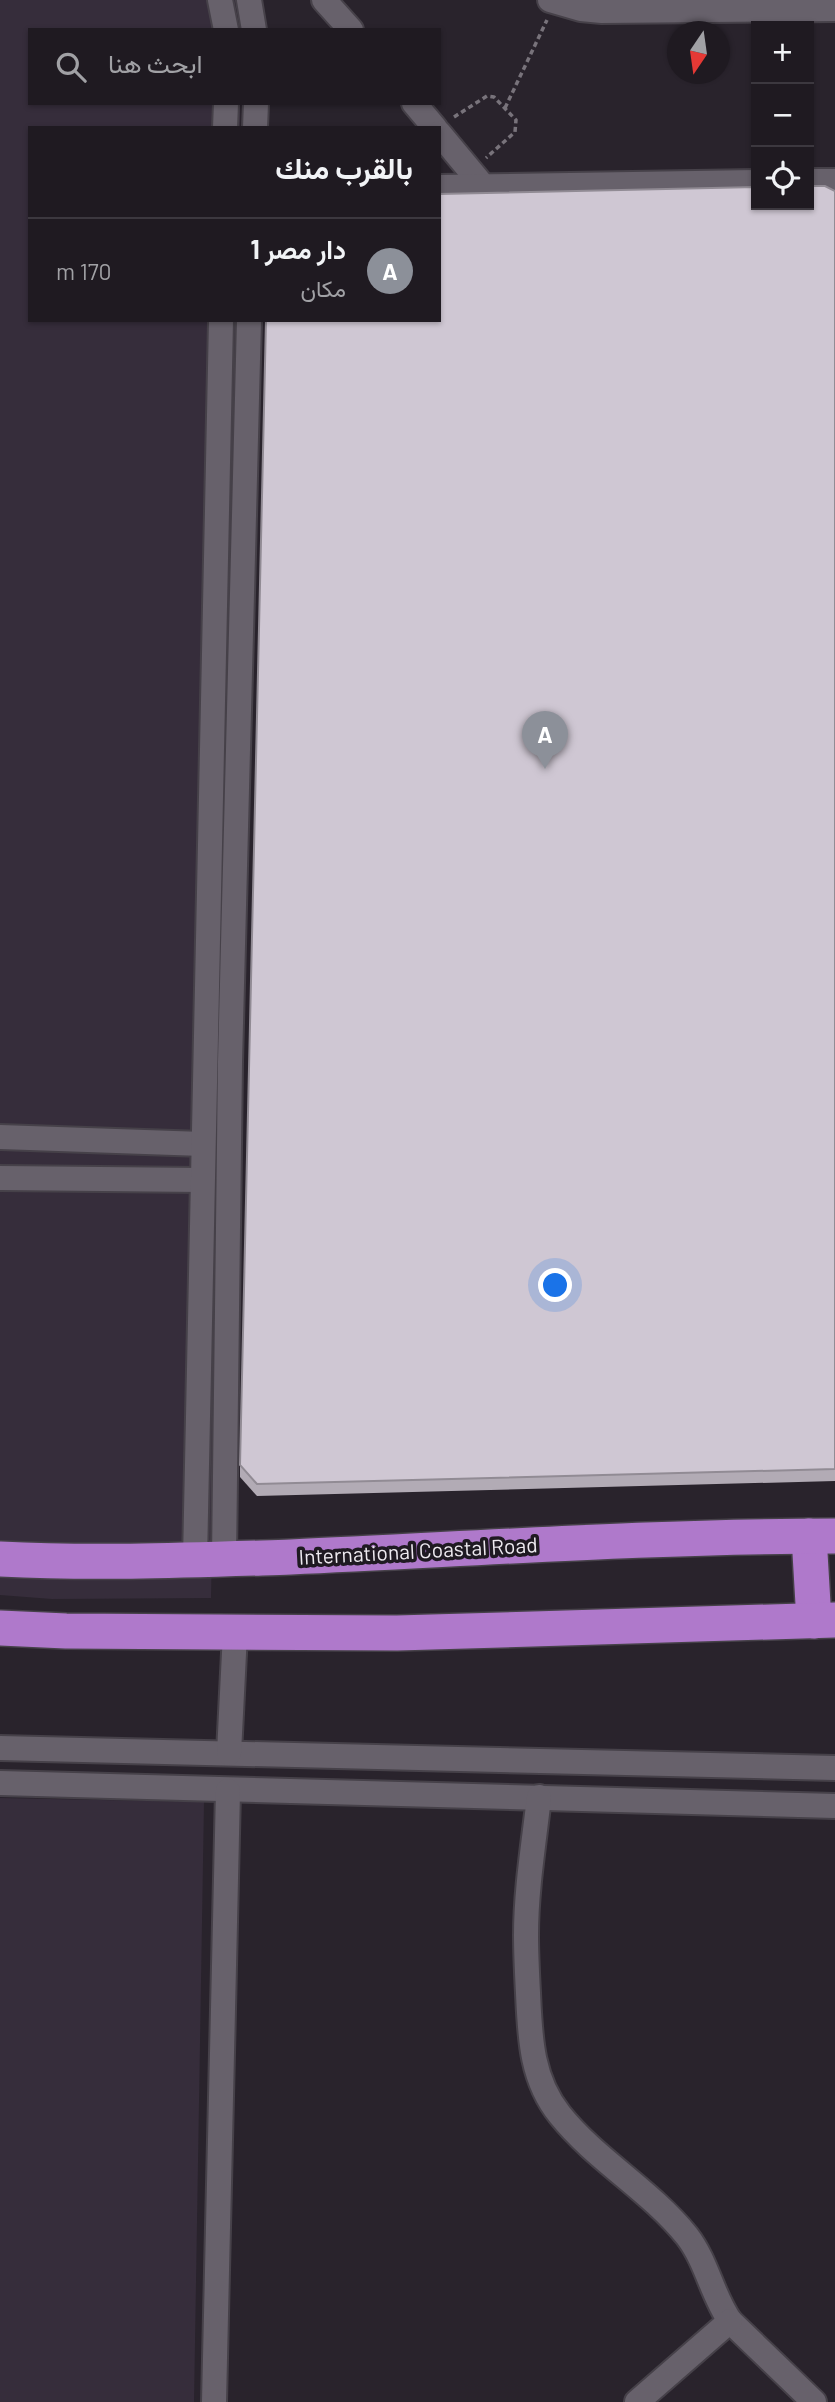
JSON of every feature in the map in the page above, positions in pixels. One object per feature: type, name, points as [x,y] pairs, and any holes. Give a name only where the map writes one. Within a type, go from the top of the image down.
[{"type":"highway","name":"International Coastal Road","points":[[0,1559],[62,1562],[209,1560],[609,1541],[822,1536]]},
{"type":"highway","points":[[0,1628],[397,1633],[825,1621],[822,1536]]},
{"type":"street","points":[[220,0],[226,28]]},
{"type":"street","points":[[249,0],[254,28]]},
{"type":"street","points":[[324,0],[349,28]]},
{"type":"street","points":[[553,1],[581,9],[622,12],[835,9]]},
{"type":"street","points":[[225,126],[226,105]]},
{"type":"street","points":[[255,126],[256,105]]},
{"type":"street","points":[[416,105],[440,126]]},
{"type":"street","points":[[441,127],[477,179]]},
{"type":"street","points":[[441,187],[477,179],[751,182]]},
{"type":"street","points":[[814,181],[835,181]]},
{"type":"street","points":[[209,1560],[202,1180],[221,322]]},
{"type":"street","points":[[209,1560],[229,1073],[249,322]]},
{"type":"street","points":[[229,1073],[255,1072]]},
{"type":"street","points":[[0,1137],[203,1144]]},
{"type":"street","points":[[0,1178],[202,1180]]},
{"type":"street","points":[[214,2402],[235,1633]]},
{"type":"street","points":[[0,1748],[835,1768]]},
{"type":"street","points":[[231,1791],[232,1753]]},
{"type":"street","points":[[0,1783],[835,1806]]},
{"type":"street","points":[[540,1797],[526,1933],[530,2043],[536,2069],[546,2092],[559,2114],[689,2238],[704,2263],[720,2307],[730,2321],[814,2402]]},
{"type":"street","points":[[637,2402],[730,2321]]},
{"type":"path","points":[[505,108],[553,1]]},
{"type":"path","points":[[441,127],[487,96],[494,97],[516,120],[514,132],[477,179]]},
{"type":"shaded area","points":[[0,0],[235,0],[239,28],[28,28],[28,105],[240,105],[240,126],[28,126],[28,322],[237,322],[211,1598],[52,1599],[0,1595]]},
{"type":"shaded area","points":[[0,1798],[204,1802],[194,2402],[0,2402]]},
{"type":"building","points":[[814,186],[825,186],[835,191],[835,1469],[257,1484],[240,1465],[266,322],[441,322],[441,194],[751,187],[751,210],[814,210]]},
{"type":"place","name":"دار مصر 1","points":[[545,769]]}]
